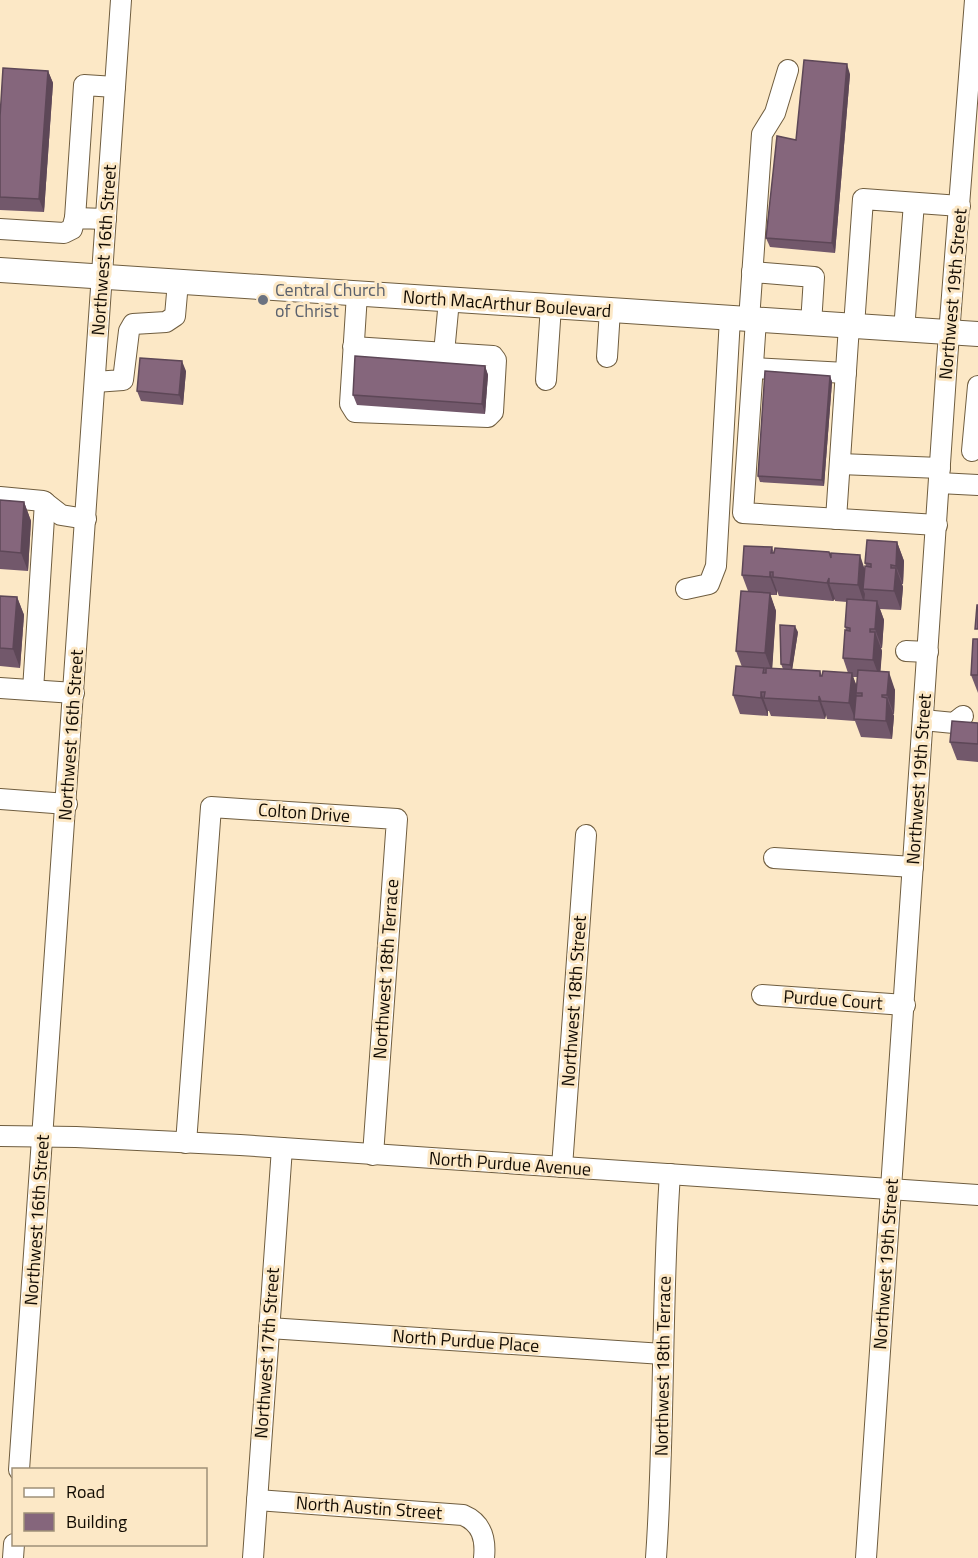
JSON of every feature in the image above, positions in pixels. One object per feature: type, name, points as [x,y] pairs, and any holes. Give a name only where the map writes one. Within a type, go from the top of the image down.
[{"type":"main road","name":"North MacArthur Boulevard","points":[[0,270],[978,334]]},
{"type":"street","name":"Northwest 16th Street","points":[[19,1468],[121,0]]},
{"type":"street","name":"Northwest 19th Street","points":[[866,1558],[975,0]]},
{"type":"street","points":[[686,589],[709,584],[716,566],[752,272],[762,134],[775,113],[788,70]]},
{"type":"street","points":[[0,229],[64,233],[72,229],[75,218],[84,86],[115,87]]},
{"type":"street","points":[[836,519],[846,373],[863,199],[960,206]]},
{"type":"street","points":[[904,330],[914,203]]},
{"type":"street","points":[[75,218],[106,219]]},
{"type":"street","points":[[752,272],[814,277],[811,324]]},
{"type":"street","points":[[95,382],[123,380],[128,338],[133,324],[166,322],[175,316],[178,282]]},
{"type":"street","points":[[353,347],[493,356],[496,360],[493,412],[488,417],[355,412],[350,404],[353,347],[357,294]]},
{"type":"street","points":[[444,353],[448,300]]},
{"type":"street","points":[[546,380],[552,306]]},
{"type":"street","points":[[607,357],[610,310]]},
{"type":"street","points":[[745,319],[753,368],[743,513],[937,525]]},
{"type":"street","points":[[98,335],[128,338]]},
{"type":"street","points":[[753,368],[846,373]]},
{"type":"street","points":[[942,446],[975,452],[978,386]]},
{"type":"street","points":[[840,464],[940,475],[978,485]]},
{"type":"street","points":[[0,497],[45,502],[61,515],[86,519]]},
{"type":"street","points":[[33,690],[45,502]]},
{"type":"street","points":[[906,651],[928,652]]},
{"type":"street","points":[[0,688],[74,693]]},
{"type":"street","points":[[923,720],[954,723],[963,716]]},
{"type":"street","points":[[0,799],[67,804]]},
{"type":"street","name":"Colton Drive","points":[[186,1143],[211,807],[397,819]]},
{"type":"street","name":"Northwest 18th Terrace","points":[[373,1155],[397,819]]},
{"type":"street","name":"Northwest 18th Street","points":[[562,1167],[586,835]]},
{"type":"street","points":[[774,858],[913,867]]},
{"type":"street","name":"Purdue Court","points":[[762,995],[904,1005]]},
{"type":"street","name":"North Purdue Avenue","points":[[0,1136],[282,1148],[978,1195]]},
{"type":"street","name":"Northwest 17th Street","points":[[253,1558],[282,1148]]},
{"type":"street","name":"Northwest 18th Terrace","points":[[656,1558],[662,1474],[664,1263],[670,1174]]},
{"type":"street","name":"North Purdue Place","points":[[269,1328],[663,1354]]},
{"type":"street","name":"North Austin Street","points":[[257,1500],[455,1514],[470,1518],[478,1525],[485,1542],[484,1558]]},
{"type":"building","points":[[804,60],[847,64],[832,243],[766,238],[777,136],[796,140]]},
{"type":"building","points":[[3,68],[48,71],[39,199],[0,197],[0,117]]},
{"type":"building","points":[[355,356],[485,366],[482,404],[353,395]]},
{"type":"building","points":[[140,358],[182,361],[179,395],[137,391]]},
{"type":"building","points":[[765,371],[830,376],[822,480],[758,476]]},
{"type":"building","points":[[0,500],[24,502],[21,553],[0,551]]},
{"type":"building","points":[[867,540],[897,542],[896,566],[891,565],[891,568],[896,568],[894,591],[863,589],[865,566],[871,567],[871,564],[865,563]]},
{"type":"building","points":[[744,546],[772,547],[771,553],[774,553],[775,548],[829,552],[831,558],[831,553],[860,555],[858,585],[829,583],[829,578],[827,583],[773,577],[773,572],[770,572],[770,577],[742,575]]},
{"type":"building","points":[[741,591],[770,593],[765,653],[736,651]]},
{"type":"building","points":[[0,596],[17,597],[13,649],[0,648]]},
{"type":"building","points":[[847,599],[877,601],[875,629],[870,629],[870,632],[875,632],[873,660],[843,658],[845,630],[850,631],[850,628],[845,627]]},
{"type":"building","points":[[977,605],[978,629],[975,629]]},
{"type":"building","points":[[780,625],[795,626],[790,665],[781,664]]},
{"type":"building","points":[[973,639],[978,639],[978,675],[971,675]]},
{"type":"building","points":[[736,666],[764,668],[763,673],[766,673],[766,668],[820,671],[820,676],[823,671],[852,673],[849,703],[821,701],[819,696],[819,701],[764,698],[765,692],[761,692],[761,698],[733,695]]},
{"type":"building","points":[[858,670],[889,672],[887,695],[882,695],[887,698],[886,721],[854,719],[856,696],[862,696],[862,693],[856,693]]},
{"type":"building","points":[[952,721],[978,723],[978,744],[950,742]]},
{"type":"place","name":"Central Church of Christ","points":[[263,300]]}]
